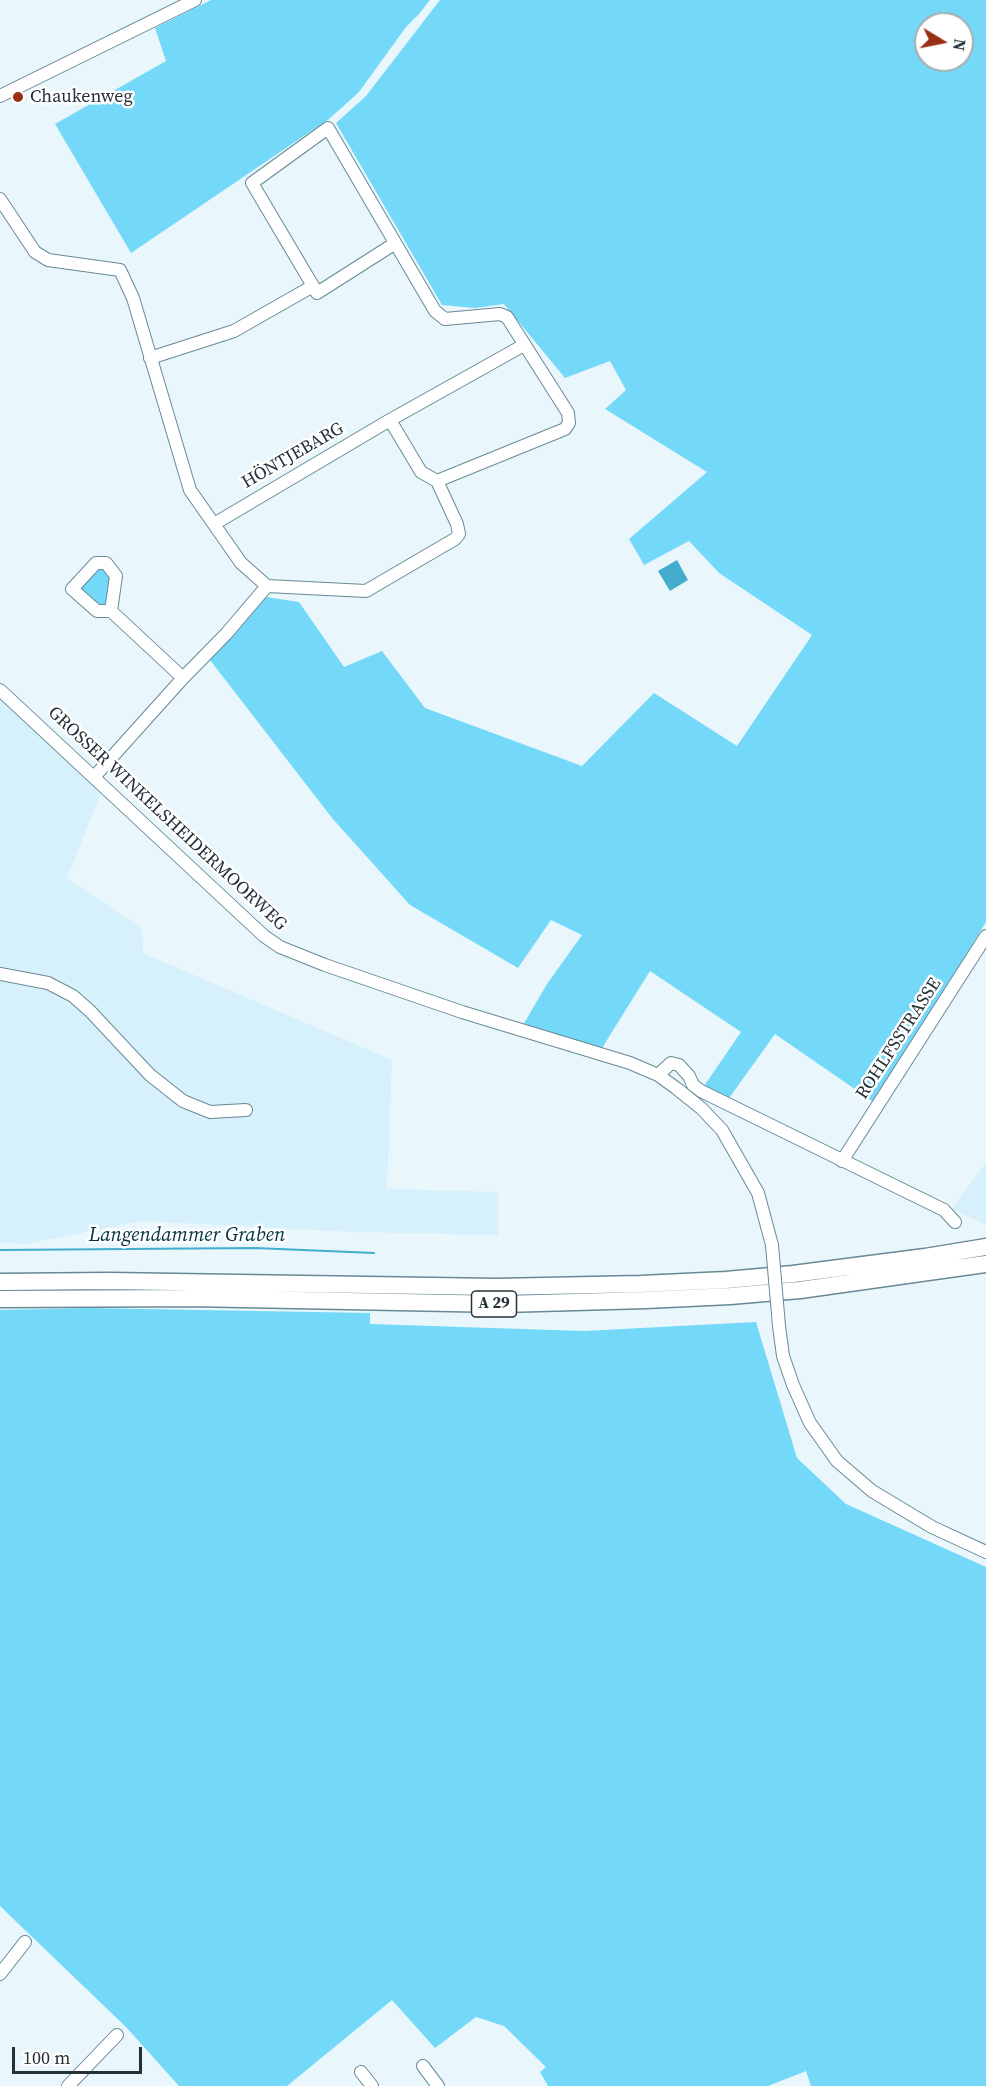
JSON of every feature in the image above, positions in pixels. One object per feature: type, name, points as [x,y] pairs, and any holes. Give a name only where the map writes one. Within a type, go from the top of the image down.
[{"type":"highway","name":"A 29","points":[[0,1282],[110,1281],[496,1287],[641,1284],[793,1274],[986,1247]]},
{"type":"highway","name":"A 29","points":[[0,1299],[191,1298],[503,1304],[646,1300],[800,1290],[986,1264]]},
{"type":"street","points":[[0,96],[195,0]]},
{"type":"street","points":[[394,244],[317,293],[252,183],[328,128],[435,311],[446,319],[500,314],[507,317],[568,413],[569,423],[565,429],[437,481]]},
{"type":"street","points":[[0,199],[35,252],[48,260],[120,270],[133,298],[190,490],[241,563],[267,586],[366,591],[455,539],[459,534],[457,524],[437,481],[420,472],[390,420]]},
{"type":"street","points":[[150,358],[234,331],[313,286]]},
{"type":"street","name":"HÖNTJEBARG","points":[[214,524],[390,420],[524,345]]},
{"type":"street","points":[[94,777],[226,634],[267,586]]},
{"type":"street","points":[[111,611],[183,678]]},
{"type":"street","name":"GROSSER WINKELSHEIDERMOORWEG","points":[[0,690],[264,936],[280,947],[324,965],[462,1012],[630,1063],[658,1075],[701,1108],[722,1130],[758,1193],[772,1245],[783,1356],[810,1423],[837,1461],[872,1491],[932,1527],[986,1552]]},
{"type":"street","name":"ROHLFSSTRASSE","points":[[842,1161],[986,936]]},
{"type":"street","points":[[0,974],[48,983],[74,996],[150,1075],[183,1101],[210,1112],[246,1110]]},
{"type":"street","points":[[658,1075],[671,1063],[679,1065],[689,1076],[693,1085],[701,1091],[944,1210],[955,1222]]},
{"type":"street","points":[[0,1974],[25,1942]]},
{"type":"street","points":[[68,2086],[117,2036]]},
{"type":"street","points":[[423,2066],[438,2086]]},
{"type":"street","points":[[361,2072],[372,2086]]},
{"type":"shaded area","points":[[211,0],[430,0],[406,27],[359,92],[329,119],[131,253],[55,124],[166,61],[155,28]]},
{"type":"shaded area","points":[[440,0],[986,0],[986,922],[875,1103],[775,1034],[727,1101],[702,1089],[741,1032],[650,971],[602,1048],[523,1025],[547,984],[582,935],[551,920],[518,968],[410,905],[332,818],[210,660],[266,597],[299,602],[344,667],[382,651],[425,708],[582,766],[654,693],[737,746],[812,635],[719,573],[689,541],[644,565],[629,539],[707,472],[605,409],[626,390],[610,361],[565,378],[504,304],[475,308],[442,305],[336,123],[366,96]]},
{"type":"shaded area","points":[[677,560],[688,580],[670,591],[658,571]]},
{"type":"shaded area","points":[[102,566],[111,573],[108,608],[105,605],[95,606],[79,591],[82,582]]},
{"type":"shaded area","points":[[0,700],[102,790],[67,878],[142,928],[143,953],[392,1060],[387,1189],[498,1192],[498,1235],[353,1232],[141,1221],[26,1244],[0,1242]]},
{"type":"shaded area","points":[[986,1162],[986,1222],[984,1224],[952,1209]]},
{"type":"shaded area","points":[[88,1308],[370,1313],[370,1324],[584,1331],[756,1322],[797,1458],[846,1504],[986,1567],[986,2086],[811,2086],[806,2071],[768,2086],[548,2086],[540,2072],[546,2067],[504,2026],[476,2017],[435,2048],[392,2000],[287,2086],[179,2086],[126,2027],[0,1906],[0,1310]]},
{"type":"waterway","name":"Langendammer Graben","points":[[0,1250],[255,1248],[374,1253]]},
{"type":"place","name":"Chaukenweg","points":[[18,97]]}]
